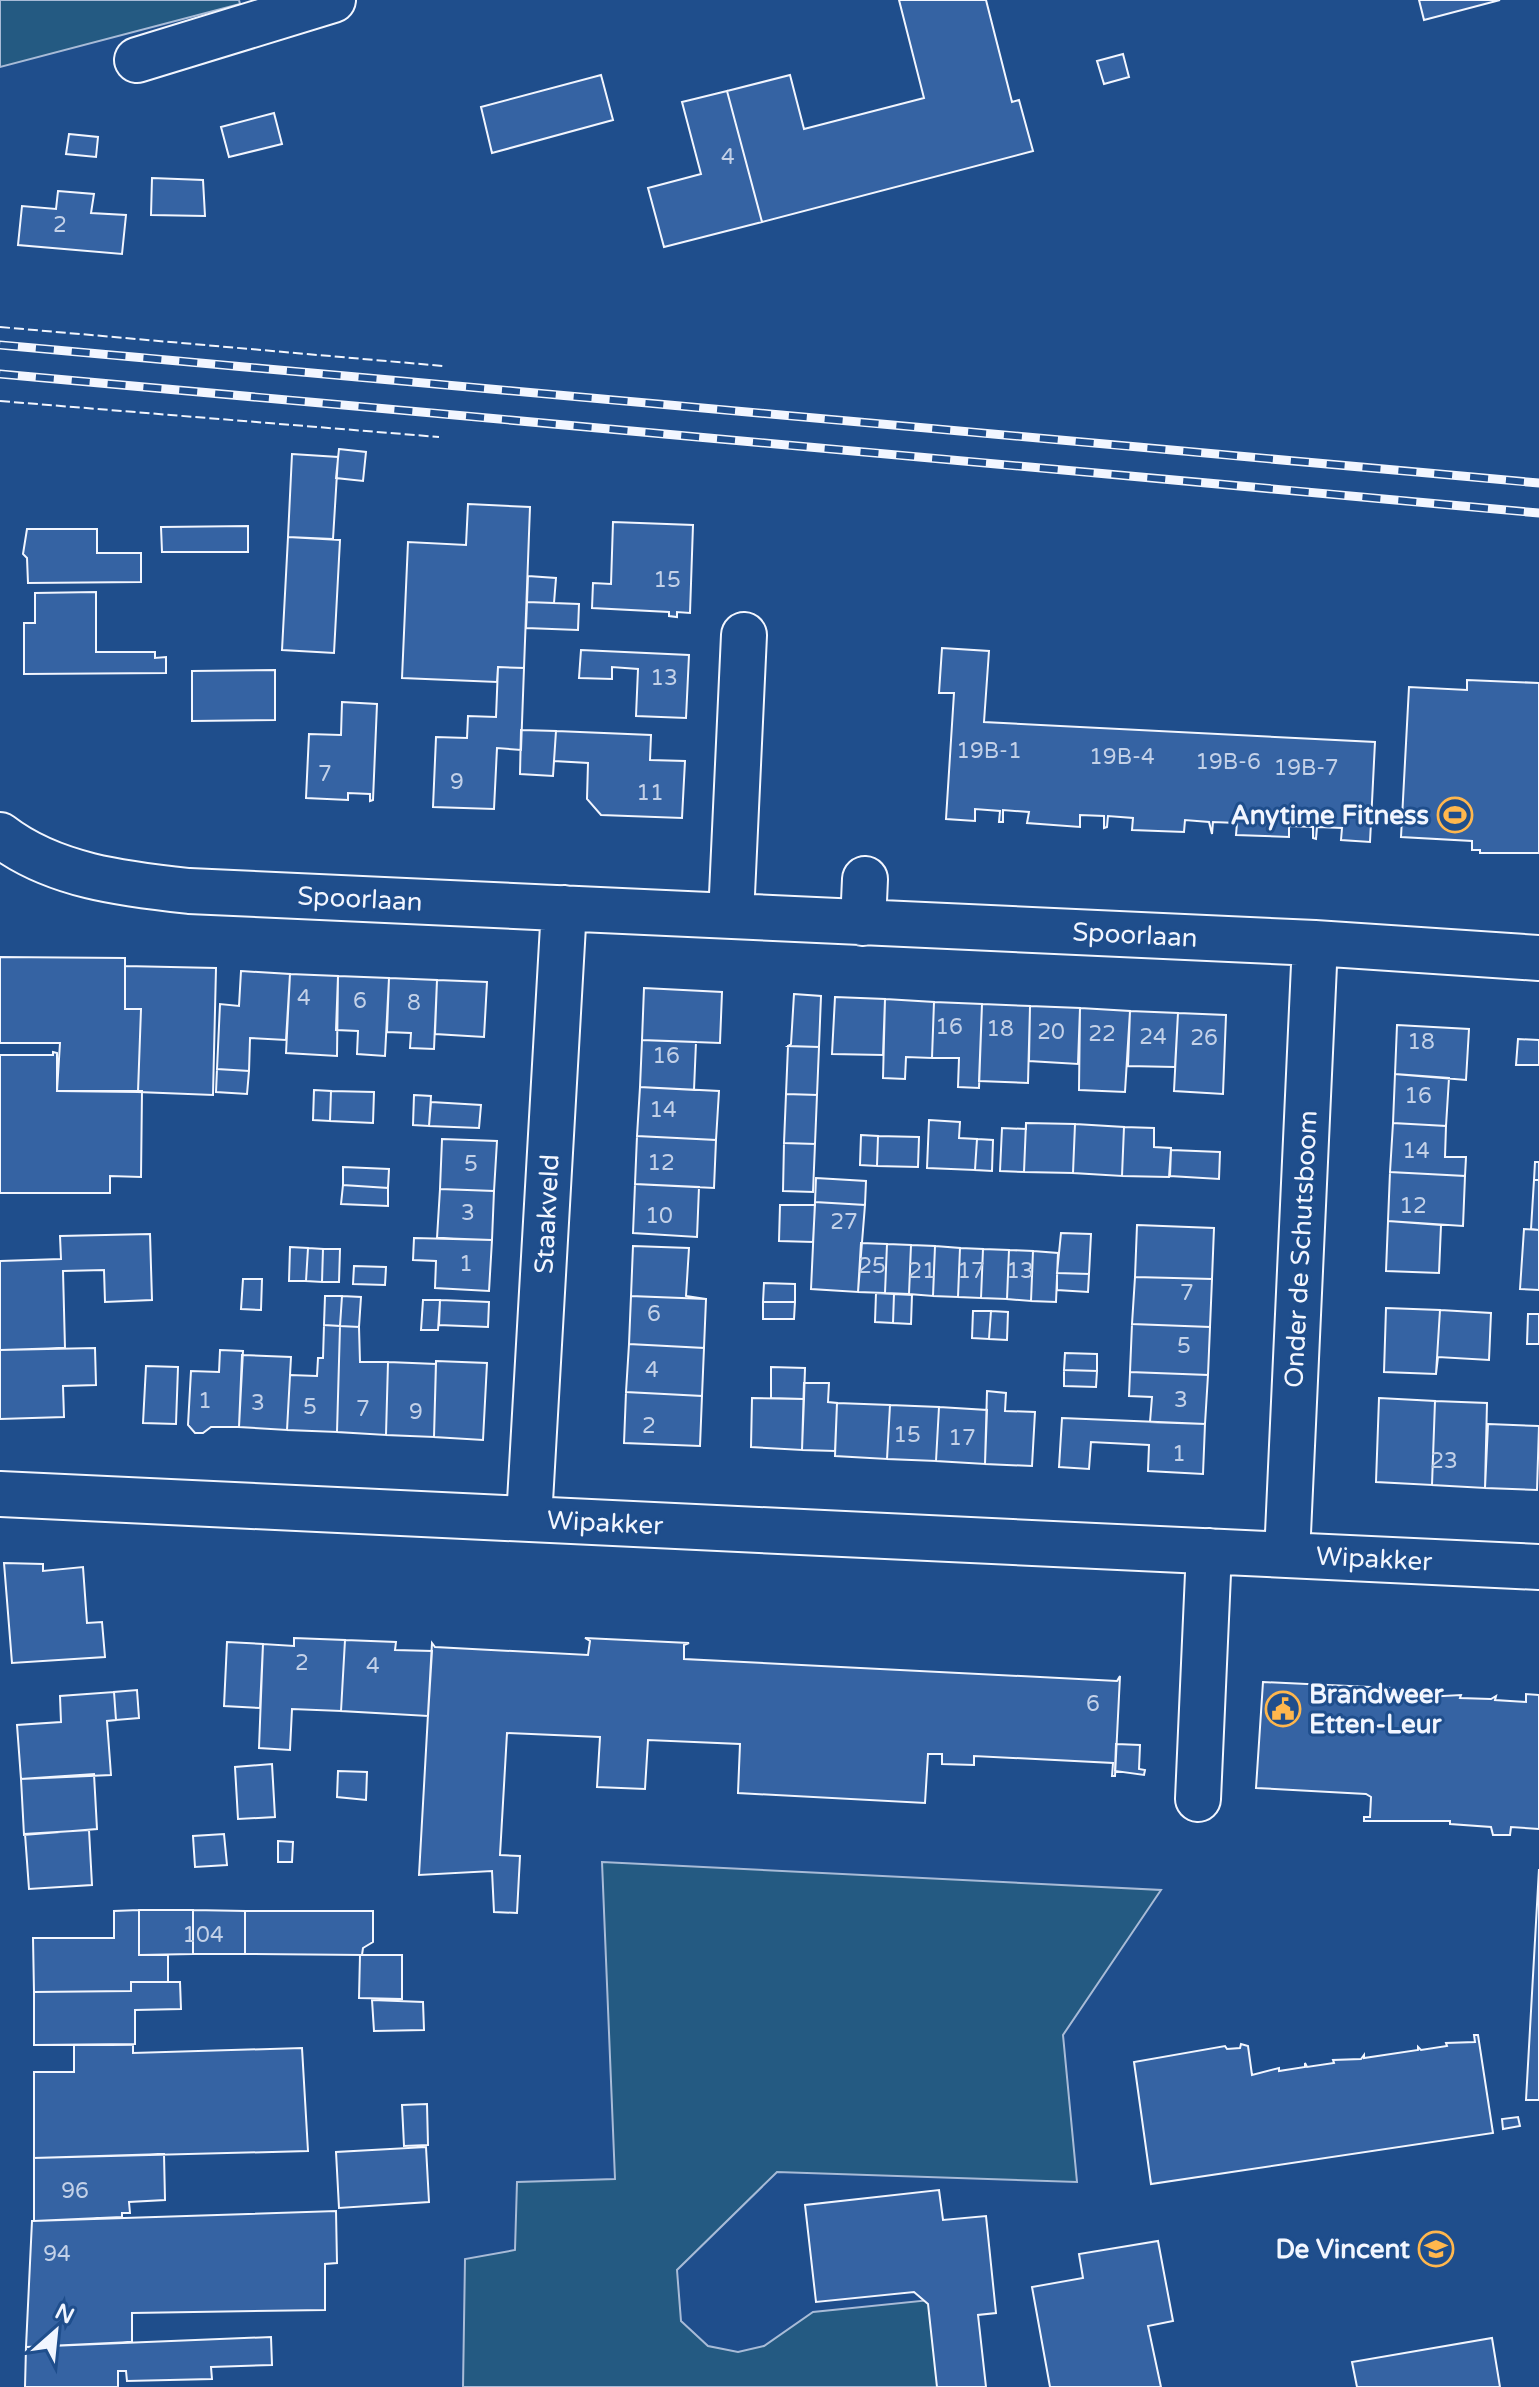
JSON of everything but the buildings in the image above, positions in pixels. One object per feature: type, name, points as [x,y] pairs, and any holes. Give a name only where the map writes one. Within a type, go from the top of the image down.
[{"type":"street","points":[[137,60],[333,0]]},
{"type":"street","points":[[731,916],[744,635]]},
{"type":"street","name":"Spoorlaan","points":[[0,835],[58,867],[154,887],[1315,943],[1539,958]]},
{"type":"street","points":[[863,923],[865,879]]},
{"type":"street","name":"Staakveld","points":[[529,1519],[564,908]]},
{"type":"street","name":"Onder de Schutsboom","points":[[1287,1555],[1315,943]]},
{"type":"street","name":"Wipakker","points":[[0,1494],[1539,1567]]},
{"type":"street","points":[[1198,1799],[1209,1551]]},
{"type":"shaded area","points":[[0,0],[239,0],[240,4],[0,67]]},
{"type":"shaded area","points":[[602,1862],[1161,1890],[1063,2035],[1077,2182],[777,2172],[677,2270],[681,2321],[708,2346],[738,2352],[764,2346],[813,2312],[930,2300],[940,2387],[463,2387],[465,2259],[515,2250],[517,2182],[615,2179]]},
{"type":"railway","points":[[0,345],[1539,483]]},
{"type":"railway","points":[[0,374],[1539,513]]},
{"type":"fence","points":[[0,327],[443,366]]},
{"type":"fence","points":[[0,401],[439,437]]},
{"type":"place","name":"Anytime Fitness","points":[[1455,815]]},
{"type":"place","name":"Brandweer Etten-Leur","points":[[1283,1709]]},
{"type":"place","name":"De Vincent","points":[[1436,2249]]}]
